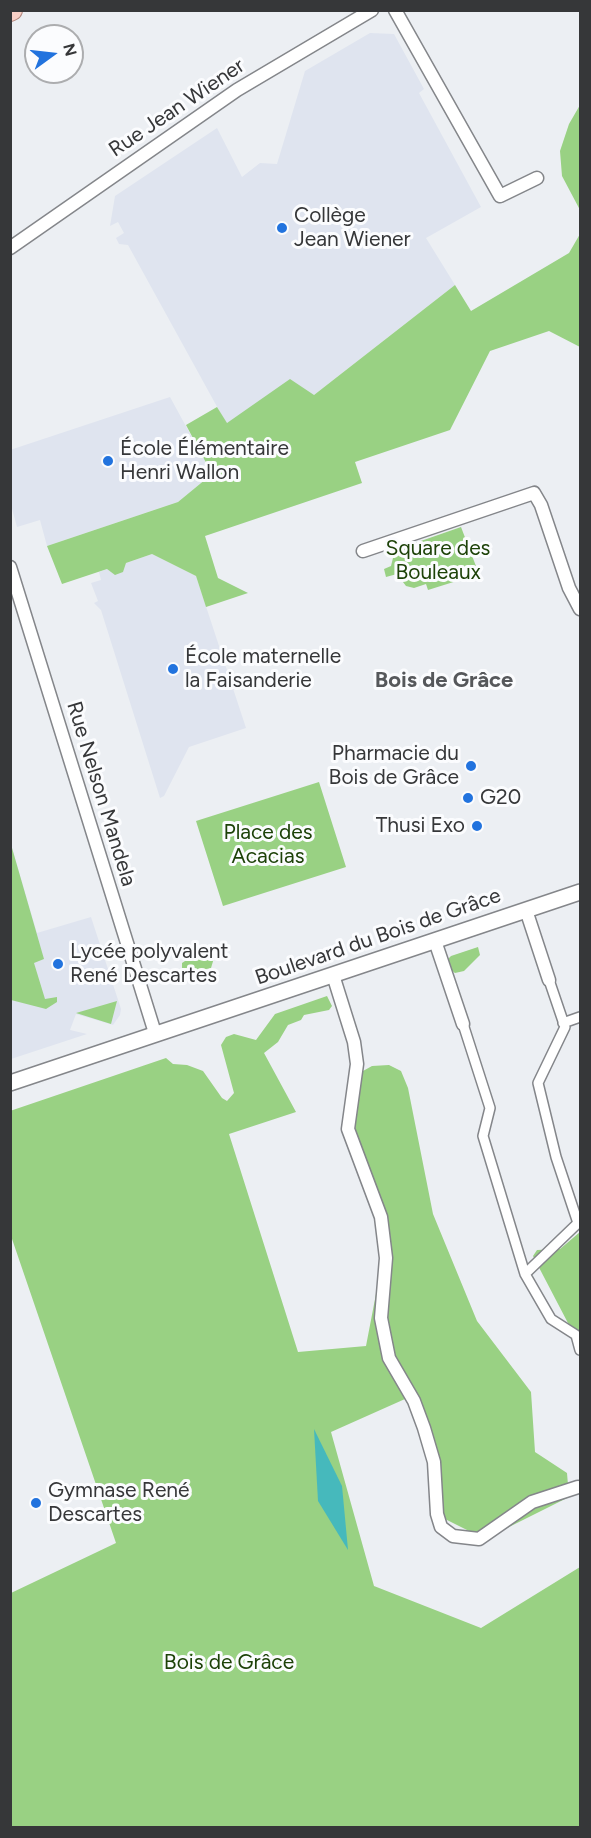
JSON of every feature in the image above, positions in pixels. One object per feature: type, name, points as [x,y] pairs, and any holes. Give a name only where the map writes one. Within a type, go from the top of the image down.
[{"type":"street","name":"Rue Jean Wiener","points":[[10,248],[237,90],[372,10]]},
{"type":"street","points":[[395,10],[500,196],[537,178]]},
{"type":"street","points":[[363,551],[534,493],[541,505],[569,588],[580,609]]},
{"type":"street","name":"Rue Nelson Mandela","points":[[11,573],[155,1033]]},
{"type":"street","name":"Boulevard du Bois de Grâce","points":[[10,1083],[580,892]]},
{"type":"street","points":[[525,1274],[578,1222],[556,1157],[537,1083],[565,1027],[526,910]]},
{"type":"street","points":[[435,941],[490,1108],[483,1136],[525,1274],[551,1319],[576,1335],[580,1350]]},
{"type":"street","points":[[333,975],[354,1042],[357,1064],[348,1129],[381,1217],[386,1258],[381,1318],[389,1358],[414,1401],[434,1462],[437,1514],[441,1527],[453,1536],[479,1539],[532,1502],[579,1485]]},
{"type":"street","points":[[563,1023],[580,1017]]},
{"type":"shaded area","name":"Collège Jean Wiener","points":[[370,33],[394,34],[424,89],[419,93],[481,207],[426,238],[455,285],[314,395],[226,423],[128,245],[119,244],[116,238],[124,233],[118,222],[110,226],[115,196],[217,128],[242,177],[260,163],[277,164],[305,71]]},
{"type":"shaded area","name":"École Élémentaire Henri Wallon","points":[[170,397],[212,474],[178,502],[47,546],[40,520],[17,527],[11,505],[10,450]]},
{"type":"shaded area","name":"École maternelle la Faisanderie","points":[[152,554],[196,576],[246,728],[189,747],[164,796],[160,798],[101,610],[94,603],[98,601],[91,583],[101,580],[99,572],[107,569],[114,573],[123,570],[126,563]]},
{"type":"shaded area","name":"Lycée polyvalent René Descartes","points":[[10,841],[37,933],[91,917],[121,1009],[113,1025],[76,1014],[70,1030],[87,1034],[11,1059]]},
{"type":"green space","points":[[580,105],[580,210],[562,176],[560,151],[569,124]]},
{"type":"green space","points":[[580,234],[580,347],[549,331],[490,351],[450,430],[355,462],[362,483],[205,536],[218,578],[248,593],[206,607],[196,576],[152,554],[126,563],[123,572],[115,575],[107,569],[62,584],[47,546],[178,502],[212,474],[186,425],[217,407],[227,423],[290,379],[314,395],[455,285],[471,311],[569,253]]},
{"type":"green space","name":"Square des Bouleaux","points":[[461,527],[479,574],[428,590],[426,584],[414,588],[406,586],[397,574],[386,577],[384,569],[391,566],[395,550]]},
{"type":"green space","name":"Place des Acacias","points":[[319,782],[346,867],[223,906],[196,821]]},
{"type":"green space","points":[[10,841],[44,959],[34,963],[45,999],[57,997],[57,1002],[46,1009],[11,1000]]},
{"type":"green space","points":[[478,947],[480,955],[464,971],[455,973],[451,970],[447,960],[451,956]]},
{"type":"green space","points":[[211,952],[214,958],[211,968],[188,973],[182,971],[182,963],[185,961]]},
{"type":"green space","name":"Bois de Grâce","points":[[327,996],[332,1006],[329,1010],[304,1015],[301,1020],[288,1025],[278,1042],[264,1053],[296,1112],[229,1134],[298,1352],[366,1346],[385,1247],[348,1129],[355,1082],[363,1071],[372,1066],[389,1065],[401,1071],[408,1088],[433,1214],[477,1321],[531,1392],[535,1452],[567,1473],[569,1497],[485,1539],[441,1517],[436,1459],[405,1399],[331,1432],[374,1586],[481,1628],[580,1567],[580,1827],[11,1827],[11,1593],[116,1543],[11,1236],[10,1111],[166,1058],[173,1064],[187,1065],[203,1071],[222,1098],[227,1101],[234,1093],[221,1045],[226,1037],[234,1034],[256,1040],[275,1014]]},
{"type":"green space","points":[[117,1001],[111,1024],[76,1013]]},
{"type":"green space","points":[[580,1232],[580,1334],[569,1325],[533,1256],[537,1250],[560,1249]]},
{"type":"water","points":[[314,1429],[342,1486],[348,1550],[318,1501]]},
{"type":"place","name":"Collège Jean Wiener","points":[[282,228]]},
{"type":"place","name":"École Élémentaire Henri Wallon","points":[[108,461]]},
{"type":"place","name":"École maternelle la Faisanderie","points":[[173,669]]},
{"type":"place","name":"Pharmacie du Bois de Grâce","points":[[471,766]]},
{"type":"place","name":"G20","points":[[468,798]]},
{"type":"place","name":"Thusi Exo","points":[[477,826]]},
{"type":"place","name":"Lycée polyvalent René Descartes","points":[[58,964]]},
{"type":"place","name":"Gymnase René Descartes","points":[[36,1503]]},
{"type":"district","name":"Bois de Grâce","points":[[444,681]]}]
